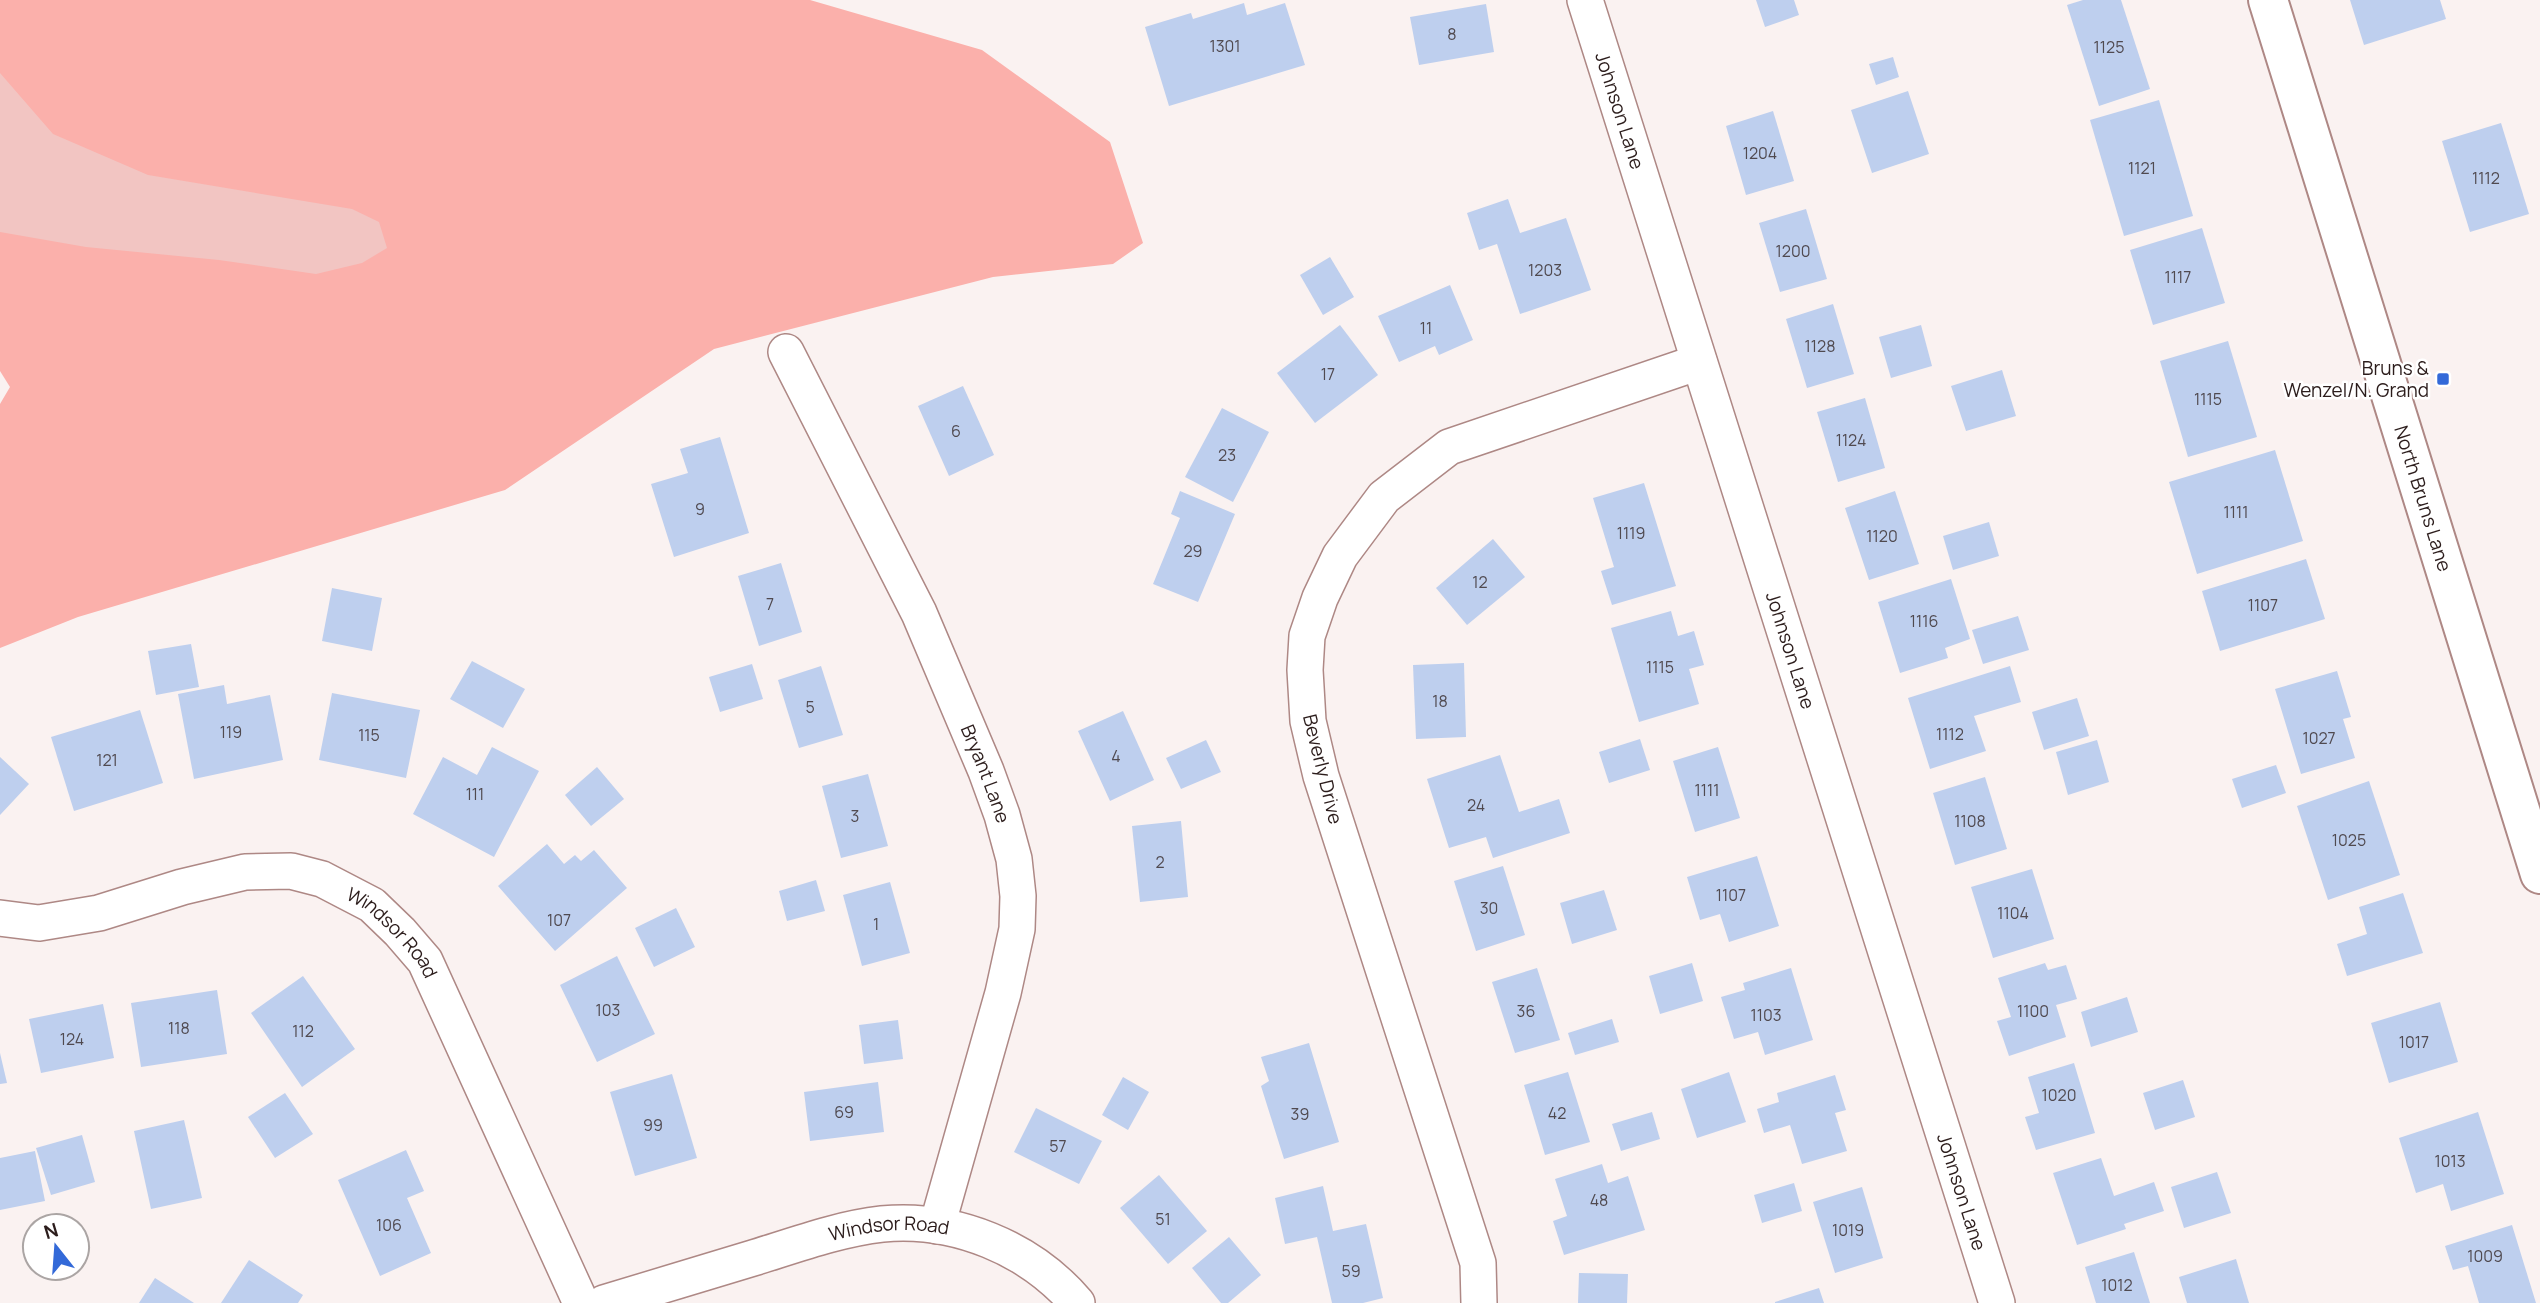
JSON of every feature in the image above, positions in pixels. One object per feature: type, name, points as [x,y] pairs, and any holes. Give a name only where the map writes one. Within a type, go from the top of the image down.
[{"type":"main road","name":"North Bruns Lane","points":[[2268,0],[2540,874]]},
{"type":"street","name":"Johnson Lane","points":[[1585,0],[1997,1303]]},
{"type":"street","name":"Bryant Lane","points":[[786,352],[919,613],[986,771],[1014,859],[1018,896],[1017,929],[1003,993],[937,1226]]},
{"type":"street","name":"Beverly Drive","points":[[1479,1303],[1478,1263],[1321,776],[1308,721],[1305,670],[1307,636],[1320,598],[1340,556],[1384,498],[1449,447],[1699,362]]},
{"type":"street","name":"Windsor Road","points":[[0,918],[39,923],[99,913],[182,887],[245,872],[291,870],[322,879],[372,905],[425,961],[581,1303]]},
{"type":"street","name":"Windsor Road","points":[[604,1303],[832,1234],[881,1224],[937,1226],[994,1241],[1025,1257],[1053,1277],[1077,1303]]},
{"type":"shaded area","points":[[0,0],[810,0],[982,50],[1110,142],[1143,243],[1113,264],[993,277],[714,349],[505,490],[78,617],[0,648],[0,404],[10,387],[0,371]]},
{"type":"shaded area","points":[[0,73],[53,134],[148,175],[352,209],[379,222],[387,248],[362,263],[316,274],[219,260],[86,247],[0,232]]},
{"type":"building","points":[[1756,0],[1794,0],[1799,15],[1765,27]]},
{"type":"building","points":[[2083,0],[2121,0],[2150,89],[2099,106],[2067,5]]},
{"type":"building","points":[[2350,0],[2440,0],[2446,19],[2364,45]]},
{"type":"building","points":[[1244,3],[1247,15],[1285,3],[1305,65],[1169,106],[1145,27],[1191,13],[1193,19]]},
{"type":"building","points":[[1486,4],[1494,52],[1419,65],[1410,17]]},
{"type":"building","points":[[1893,57],[1899,77],[1876,85],[1869,64]]},
{"type":"building","points":[[1908,91],[1929,154],[1872,173],[1851,110]]},
{"type":"building","points":[[2159,100],[2193,216],[2124,236],[2090,120]]},
{"type":"building","points":[[1773,111],[1794,181],[1746,195],[1726,126]]},
{"type":"building","points":[[2501,123],[2529,214],[2470,232],[2442,141]]},
{"type":"building","points":[[1508,199],[1520,233],[1566,218],[1591,290],[1520,314],[1497,244],[1479,250],[1467,213]]},
{"type":"building","points":[[1806,209],[1827,279],[1780,292],[1759,223]]},
{"type":"building","points":[[2202,228],[2225,303],[2153,325],[2130,250]]},
{"type":"building","points":[[1330,257],[1354,297],[1323,315],[1300,275]]},
{"type":"building","points":[[1450,285],[1473,340],[1439,355],[1435,346],[1399,362],[1378,316]]},
{"type":"building","points":[[1833,304],[1854,374],[1807,388],[1786,319]]},
{"type":"building","points":[[1340,325],[1378,375],[1315,423],[1277,373]]},
{"type":"building","points":[[1921,325],[1932,366],[1891,378],[1879,337]]},
{"type":"building","points":[[2228,341],[2257,437],[2188,457],[2160,361]]},
{"type":"building","points":[[2002,370],[2016,416],[1966,431],[1951,386]]},
{"type":"building","points":[[963,386],[994,455],[949,476],[918,406]]},
{"type":"building","points":[[1865,398],[1885,468],[1838,482],[1817,412]]},
{"type":"building","points":[[1222,408],[1269,432],[1233,502],[1185,477]]},
{"type":"building","points":[[720,437],[749,533],[674,557],[651,484],[688,473],[680,449]]},
{"type":"building","points":[[2275,450],[2303,541],[2197,574],[2169,482]]},
{"type":"building","points":[[1644,483],[1676,586],[1612,605],[1601,571],[1614,567],[1593,498]]},
{"type":"building","points":[[1180,491],[1235,514],[1198,602],[1153,584],[1180,518],[1171,514]]},
{"type":"building","points":[[1895,491],[1919,564],[1869,580],[1845,508]]},
{"type":"building","points":[[1989,522],[1999,556],[1953,570],[1943,536]]},
{"type":"building","points":[[1493,539],[1525,577],[1467,625],[1436,588]]},
{"type":"building","points":[[2306,559],[2325,619],[2220,651],[2202,591]]},
{"type":"building","points":[[781,563],[802,632],[759,646],[738,576]]},
{"type":"building","points":[[1951,579],[1970,639],[1945,648],[1948,658],[1900,673],[1878,602]]},
{"type":"building","points":[[332,588],[382,598],[372,651],[322,641]]},
{"type":"building","points":[[1671,611],[1678,636],[1694,631],[1704,665],[1689,669],[1699,704],[1639,722],[1611,628]]},
{"type":"building","points":[[2018,616],[2029,650],[1983,664],[1972,630]]},
{"type":"building","points":[[191,644],[199,687],[156,695],[148,651]]},
{"type":"building","points":[[472,661],[525,689],[503,728],[450,699]]},
{"type":"building","points":[[1464,663],[1466,737],[1416,739],[1413,665]]},
{"type":"building","points":[[752,664],[763,699],[720,712],[709,677]]},
{"type":"building","points":[[821,666],[843,735],[799,748],[778,680]]},
{"type":"building","points":[[2010,666],[2021,702],[1974,716],[1986,751],[1930,769],[1908,698]]},
{"type":"building","points":[[2337,671],[2351,717],[2343,719],[2355,758],[2301,774],[2275,689]]},
{"type":"building","points":[[224,685],[227,704],[270,695],[283,760],[194,779],[178,694]]},
{"type":"building","points":[[332,693],[420,710],[406,778],[319,760]]},
{"type":"building","points":[[2077,698],[2089,736],[2044,750],[2032,712]]},
{"type":"building","points":[[140,710],[163,783],[74,811],[51,737]]},
{"type":"building","points":[[1123,711],[1154,780],[1110,801],[1078,731]]},
{"type":"building","points":[[1640,739],[1650,770],[1609,783],[1599,752]]},
{"type":"building","points":[[1206,740],[1221,772],[1181,789],[1166,758]]},
{"type":"building","points":[[2097,740],[2109,782],[2068,795],[2056,752]]},
{"type":"building","points":[[492,747],[539,771],[494,857],[413,814],[443,757],[477,775]]},
{"type":"building","points":[[1718,747],[1740,818],[1695,832],[1673,761]]},
{"type":"building","points":[[1500,755],[1519,812],[1559,799],[1570,833],[1493,858],[1486,837],[1449,848],[1427,779]]},
{"type":"building","points":[[0,757],[29,784],[0,815]]},
{"type":"building","points":[[2276,765],[2286,793],[2242,808],[2232,779]]},
{"type":"building","points":[[597,767],[624,799],[591,826],[565,795]]},
{"type":"building","points":[[868,774],[888,846],[841,858],[822,786]]},
{"type":"building","points":[[1985,777],[2007,849],[1955,865],[1933,793]]},
{"type":"building","points":[[2369,781],[2400,875],[2328,900],[2297,806]]},
{"type":"building","points":[[1181,821],[1188,897],[1140,902],[1132,826]]},
{"type":"building","points":[[547,844],[564,864],[575,855],[581,861],[594,850],[627,888],[555,951],[498,886]]},
{"type":"building","points":[[1757,856],[1779,926],[1729,942],[1720,914],[1700,920],[1687,877]]},
{"type":"building","points":[[1503,866],[1525,935],[1476,951],[1454,881]]},
{"type":"building","points":[[2032,869],[2054,939],[1993,958],[1971,887]]},
{"type":"building","points":[[816,880],[825,911],[787,921],[779,891]]},
{"type":"building","points":[[890,882],[910,953],[862,966],[843,895]]},
{"type":"building","points":[[1604,890],[1617,930],[1572,944],[1560,903]]},
{"type":"building","points":[[2403,893],[2423,953],[2347,976],[2337,944],[2367,934],[2359,907]]},
{"type":"building","points":[[676,908],[695,947],[654,967],[635,928]]},
{"type":"building","points":[[617,956],[655,1034],[597,1062],[560,985]]},
{"type":"building","points":[[1692,963],[1703,1001],[1660,1014],[1649,976]]},
{"type":"building","points":[[2045,963],[2048,970],[2066,965],[2077,999],[2056,1005],[2066,1037],[2009,1056],[1997,1021],[2011,1017],[1998,978]]},
{"type":"building","points":[[1537,968],[1560,1040],[1515,1053],[1492,982]]},
{"type":"building","points":[[1791,968],[1813,1040],[1765,1055],[1758,1032],[1734,1039],[1721,997],[1745,990],[1743,983]]},
{"type":"building","points":[[303,976],[355,1049],[302,1087],[251,1013]]},
{"type":"building","points":[[217,990],[227,1054],[141,1067],[131,1003]]},
{"type":"building","points":[[2127,997],[2138,1032],[2091,1047],[2081,1012]]},
{"type":"building","points":[[2440,1002],[2458,1062],[2389,1083],[2371,1023]]},
{"type":"building","points":[[103,1004],[114,1058],[41,1073],[29,1019]]},
{"type":"building","points":[[1612,1019],[1619,1042],[1575,1055],[1568,1033]]},
{"type":"building","points":[[898,1020],[903,1059],[864,1064],[859,1025]]},
{"type":"building","points":[[1309,1043],[1339,1142],[1284,1159],[1261,1086],[1269,1081],[1261,1057]]},
{"type":"building","points":[[0,1053],[7,1083],[0,1084]]},
{"type":"building","points":[[2074,1063],[2095,1133],[2036,1150],[2025,1117],[2039,1113],[2028,1077]]},
{"type":"building","points":[[1568,1072],[1590,1142],[1545,1155],[1524,1085]]},
{"type":"building","points":[[1729,1072],[1746,1122],[1697,1138],[1681,1089]]},
{"type":"building","points":[[672,1074],[697,1158],[635,1176],[610,1092]]},
{"type":"building","points":[[1835,1075],[1846,1110],[1835,1113],[1847,1151],[1802,1164],[1790,1125],[1764,1133],[1757,1109],[1779,1102],[1777,1093]]},
{"type":"building","points":[[1123,1077],[1149,1092],[1128,1130],[1102,1115]]},
{"type":"building","points":[[2183,1080],[2195,1117],[2155,1130],[2143,1093]]},
{"type":"building","points":[[878,1082],[884,1132],[810,1141],[804,1092]]},
{"type":"building","points":[[285,1093],[313,1134],[275,1158],[248,1117]]},
{"type":"building","points":[[1036,1108],[1102,1141],[1079,1184],[1014,1152]]},
{"type":"building","points":[[1652,1112],[1660,1139],[1621,1151],[1612,1124]]},
{"type":"building","points":[[2478,1112],[2504,1194],[2451,1211],[2443,1184],[2416,1193],[2399,1138]]},
{"type":"building","points":[[184,1120],[202,1198],[151,1209],[134,1131]]},
{"type":"building","points":[[82,1135],[95,1182],[51,1195],[36,1148]]},
{"type":"building","points":[[406,1150],[424,1191],[407,1198],[431,1253],[380,1276],[338,1180]]},
{"type":"building","points":[[35,1151],[45,1201],[0,1210],[0,1158]]},
{"type":"building","points":[[2101,1158],[2114,1196],[2154,1182],[2164,1211],[2124,1224],[2126,1229],[2077,1245],[2053,1173]]},
{"type":"building","points":[[1602,1164],[1608,1183],[1628,1176],[1645,1230],[1564,1255],[1553,1221],[1567,1216],[1555,1179]]},
{"type":"building","points":[[2217,1172],[2231,1213],[2184,1228],[2171,1187]]},
{"type":"building","points":[[1159,1175],[1207,1231],[1168,1264],[1120,1208]]},
{"type":"building","points":[[1794,1183],[1802,1211],[1762,1223],[1754,1195]]},
{"type":"building","points":[[1323,1186],[1333,1231],[1366,1224],[1383,1298],[1363,1303],[1332,1303],[1317,1237],[1285,1244],[1275,1198]]},
{"type":"building","points":[[1862,1187],[1883,1258],[1835,1273],[1813,1202]]},
{"type":"building","points":[[2512,1225],[2536,1303],[2479,1303],[2468,1266],[2453,1270],[2445,1246]]},
{"type":"building","points":[[1229,1237],[1261,1275],[1228,1303],[1221,1303],[1192,1268]]},
{"type":"building","points":[[2134,1252],[2150,1303],[2096,1303],[2085,1267]]},
{"type":"building","points":[[2236,1259],[2249,1303],[2187,1303],[2179,1277]]},
{"type":"building","points":[[249,1260],[303,1295],[298,1303],[221,1303]]},
{"type":"building","points":[[1579,1273],[1628,1274],[1627,1303],[1578,1303]]},
{"type":"building","points":[[155,1278],[194,1303],[139,1303]]},
{"type":"building","points":[[1819,1288],[1824,1303],[1775,1303],[1775,1302]]},
{"type":"place","name":"Bruns & Wenzel/N. Grand","points":[[2443,379]]}]
